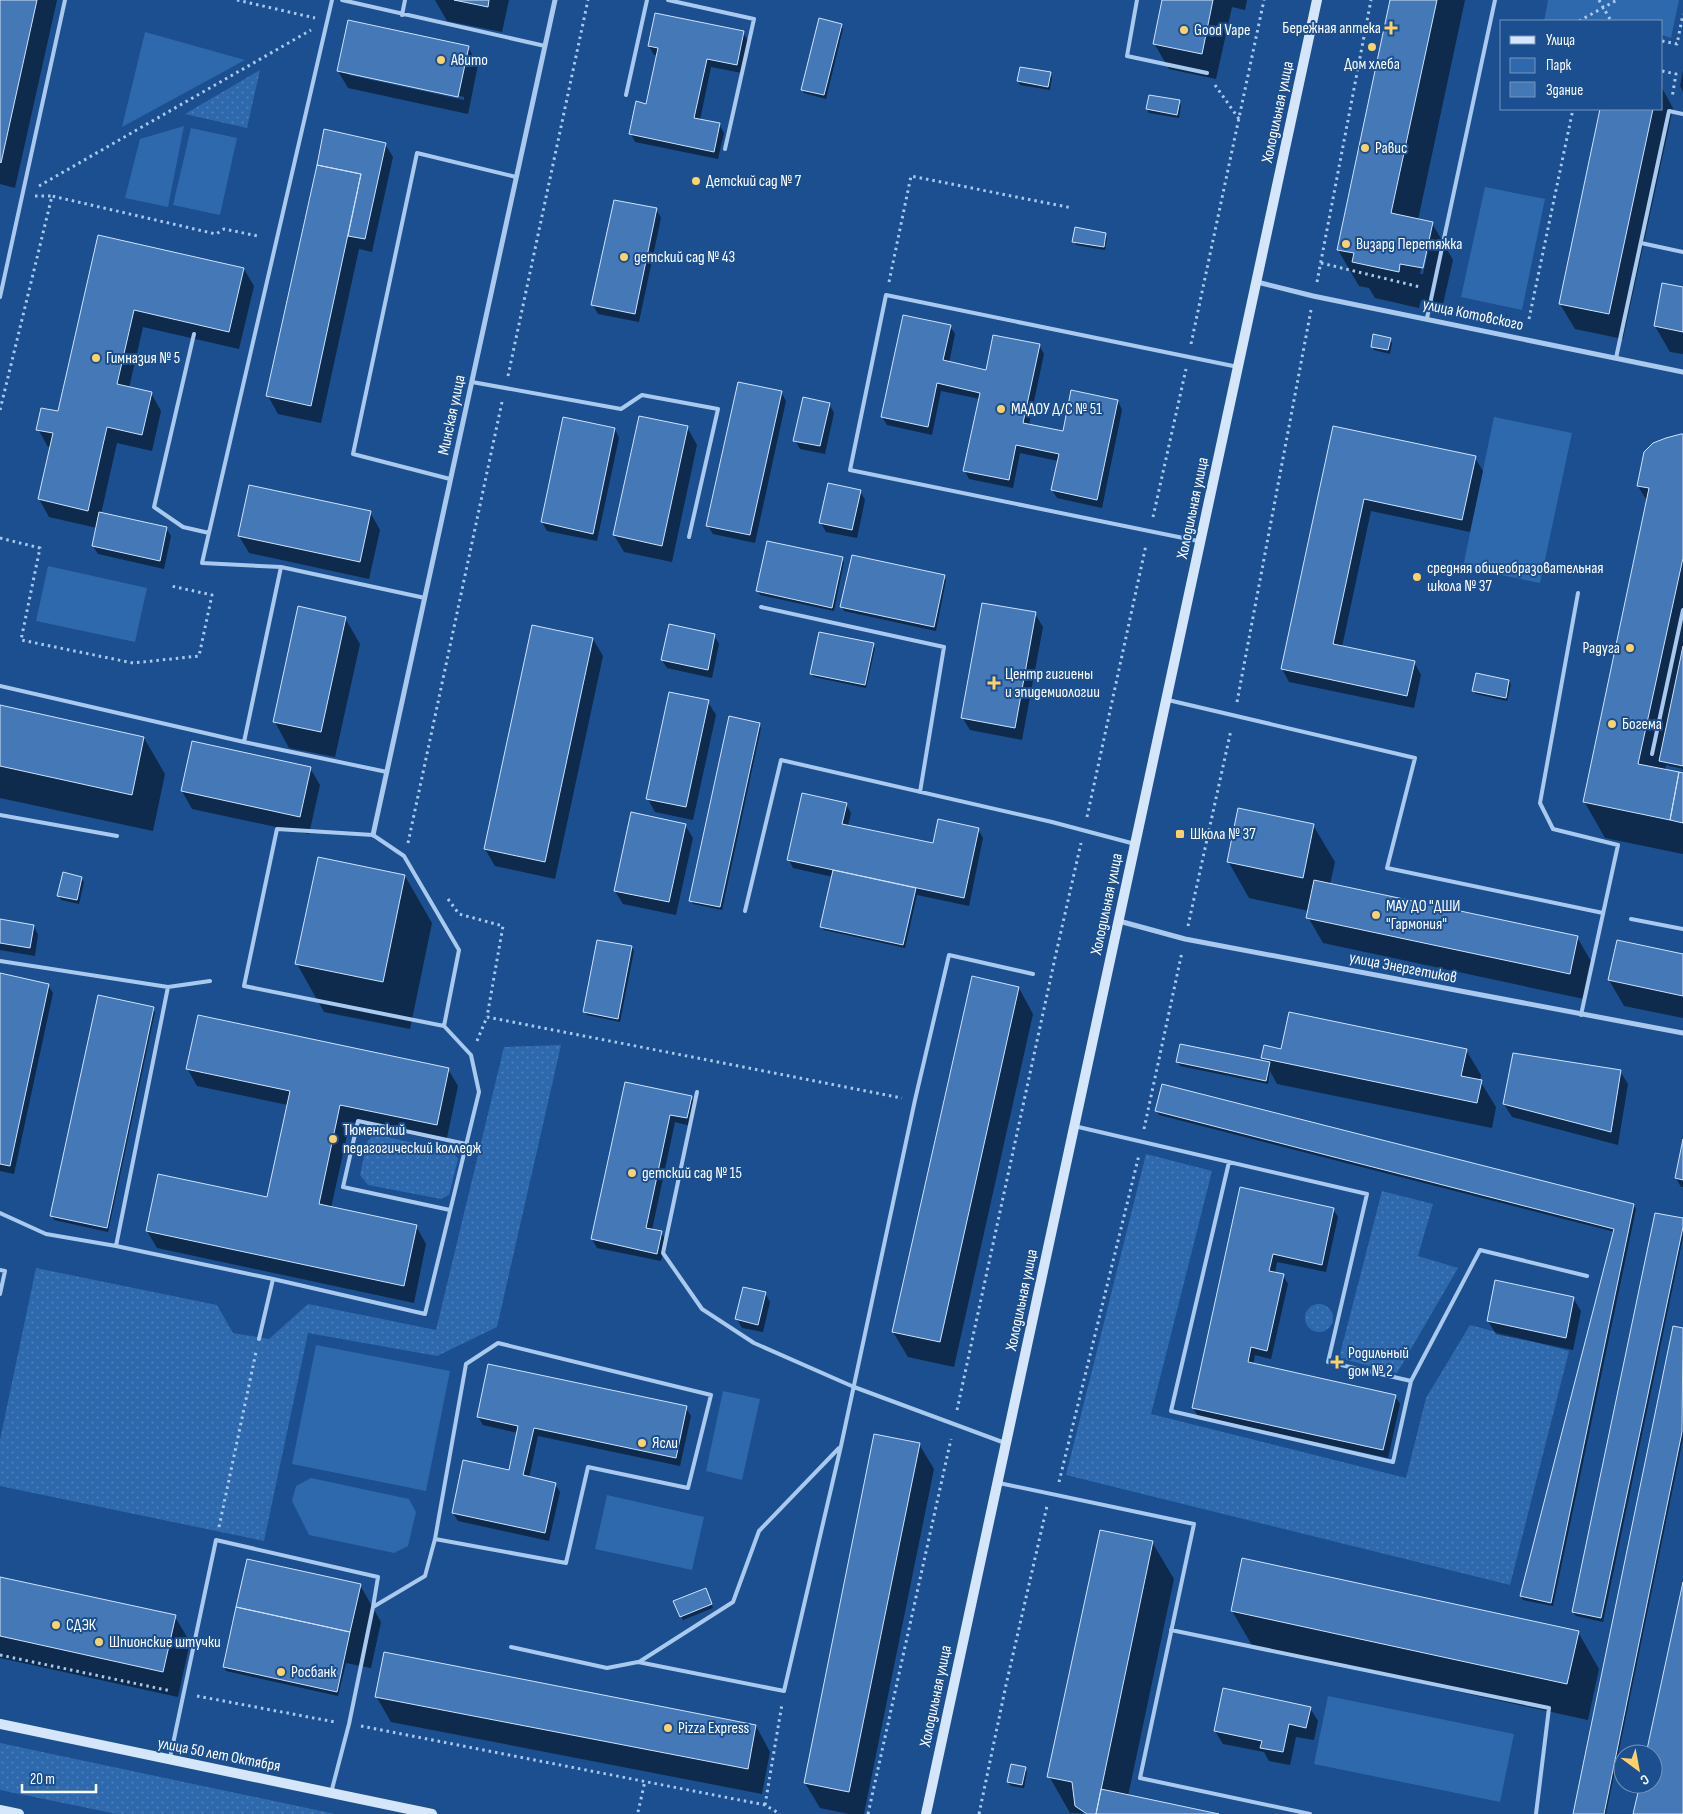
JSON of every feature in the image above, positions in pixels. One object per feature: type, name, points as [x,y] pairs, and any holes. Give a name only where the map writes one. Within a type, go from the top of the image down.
[{"type":"street","name":"Минская улица","points":[[373,835],[555,0]]},
{"type":"street","name":"Холодильная улица","points":[[926,1814],[1317,0]]},
{"type":"street","name":"улица Котовского","points":[[1257,282],[1314,296],[1683,372]]},
{"type":"street","name":"улица Энергетиков","points":[[1119,921],[1185,939],[1683,1034]]},
{"type":"street","name":"улица 50 лет Октября","points":[[0,1724],[432,1814]]},
{"type":"street","points":[[0,1810],[19,1814]]},
{"type":"lane","points":[[0,297],[65,0]]},
{"type":"lane","points":[[332,0],[202,562],[281,567],[424,598]]},
{"type":"lane","points":[[342,0],[545,46]]},
{"type":"lane","points":[[402,15],[405,0]]},
{"type":"lane","points":[[626,95],[648,0]]},
{"type":"lane","points":[[668,0],[754,19],[725,149]]},
{"type":"lane","points":[[1137,0],[1128,56],[1207,73]]},
{"type":"lane","points":[[1427,318],[1495,0]]},
{"type":"lane","points":[[1616,358],[1669,111],[1683,114]]},
{"type":"lane","points":[[450,479],[353,454],[417,153],[516,177]]},
{"type":"lane","points":[[1641,243],[1683,252]]},
{"type":"lane","points":[[1200,542],[850,470],[886,295],[1239,367]]},
{"type":"lane","points":[[194,334],[154,507],[183,527],[209,533]]},
{"type":"lane","points":[[472,382],[621,409],[642,395],[718,409],[689,537]]},
{"type":"lane","points":[[244,742],[281,567]]},
{"type":"lane","points":[[1578,593],[1540,803],[1553,829],[1618,845],[1581,1015]]},
{"type":"lane","points":[[761,607],[944,647],[920,792]]},
{"type":"lane","points":[[1652,754],[1683,610]]},
{"type":"lane","points":[[0,686],[244,742],[387,772]]},
{"type":"lane","points":[[1166,700],[1415,758],[1387,868],[1603,913]]},
{"type":"lane","points":[[745,911],[781,760],[1135,844]]},
{"type":"lane","points":[[0,816],[117,836]]},
{"type":"lane","points":[[0,1213],[46,1234],[116,1246],[273,1279],[425,1314],[478,1092],[471,1055],[444,1026],[244,986],[277,829],[373,835],[404,856],[459,950],[444,1026]]},
{"type":"lane","points":[[1631,919],[1683,929]]},
{"type":"lane","points":[[638,1662],[784,1691],[841,1446],[915,1100],[949,955],[1033,974]]},
{"type":"lane","points":[[0,961],[168,987],[210,981]]},
{"type":"lane","points":[[116,1246],[168,987]]},
{"type":"lane","points":[[698,1092],[663,1253],[702,1309],[754,1343],[854,1387],[1007,1444]]},
{"type":"lane","points":[[450,1210],[343,1187],[358,1121],[466,1144]]},
{"type":"lane","points":[[1074,1126],[1367,1194],[1328,1362],[1411,1381]]},
{"type":"lane","points":[[1229,1162],[1171,1411],[1392,1462],[1411,1381],[1480,1250],[1587,1276]]},
{"type":"lane","points":[[0,1270],[5,1271],[0,1294]]},
{"type":"lane","points":[[259,1339],[273,1279]]},
{"type":"lane","points":[[373,1607],[425,1576],[435,1540],[466,1364],[498,1342],[711,1394],[688,1488],[588,1467],[566,1563],[435,1540]]},
{"type":"lane","points":[[511,1647],[607,1668],[638,1662],[733,1602],[759,1531],[841,1446]]},
{"type":"lane","points":[[998,1483],[1194,1524],[1140,1778],[1310,1814]]},
{"type":"lane","points":[[169,1760],[216,1540],[378,1577],[349,1724],[331,1792]]},
{"type":"lane","points":[[1171,1630],[1549,1708],[1536,1814]]},
{"type":"path","points":[[237,0],[327,21]]},
{"type":"path","points":[[407,848],[588,0]]},
{"type":"path","points":[[868,1814],[1052,968],[1189,356],[1264,0]]},
{"type":"path","points":[[979,1814],[1050,1493],[1059,1482],[1142,1143],[1234,716],[1372,0]]},
{"type":"path","points":[[1599,0],[1610,20]]},
{"type":"path","points":[[1581,20],[1617,0]]},
{"type":"path","points":[[1663,41],[1676,44],[1683,14]]},
{"type":"path","points":[[22,195],[327,21]]},
{"type":"path","points":[[1663,70],[1676,74],[1669,111]]},
{"type":"path","points":[[1207,73],[1240,119]]},
{"type":"path","points":[[1529,319],[1573,110]]},
{"type":"path","points":[[886,295],[910,176],[1072,208]]},
{"type":"path","points":[[22,195],[52,196],[216,234],[224,228],[258,236]]},
{"type":"path","points":[[0,410],[52,196]]},
{"type":"path","points":[[1321,263],[1433,290]]},
{"type":"path","points":[[0,538],[40,548],[21,640],[133,663],[199,656],[212,595],[171,586]]},
{"type":"path","points":[[446,896],[459,914],[503,926],[487,1017],[471,1055]]},
{"type":"path","points":[[487,1017],[915,1100]]},
{"type":"path","points":[[216,1540],[259,1339]]},
{"type":"path","points":[[0,1656],[765,1804],[780,1814]]},
{"type":"path","points":[[765,1804],[784,1691]]},
{"type":"path","points":[[638,1812],[645,1781]]},
{"type":"green space","points":[[1679,0],[1671,38],[1663,35],[1663,20],[1544,20],[1548,1]]},
{"type":"green space","points":[[145,32],[245,60],[122,127]]},
{"type":"green space","points":[[260,70],[247,128],[185,114]]},
{"type":"green space","points":[[184,126],[168,207],[125,198],[140,139]]},
{"type":"green space","points":[[191,128],[237,138],[220,215],[173,205]]},
{"type":"green space","points":[[1485,187],[1545,199],[1522,310],[1461,297]]},
{"type":"green space","points":[[1494,417],[1572,433],[1540,583],[1463,567]]},
{"type":"green space","points":[[48,566],[147,588],[135,642],[36,621]]},
{"type":"green space","points":[[561,1045],[497,1327],[437,1356],[308,1333],[264,1541],[0,1486],[0,1440],[36,1268],[217,1305],[233,1333],[269,1339],[308,1304],[436,1330],[504,1047]]},
{"type":"green space","points":[[374,1134],[453,1152],[458,1159],[449,1195],[441,1199],[368,1185],[360,1175],[367,1142]]},
{"type":"green space","points":[[1146,1154],[1212,1171],[1151,1414],[1406,1478],[1426,1398],[1470,1325],[1569,1351],[1510,1585],[1066,1475]]},
{"type":"green space","points":[[1382,1191],[1433,1204],[1418,1256],[1458,1268],[1397,1373],[1339,1358]]},
{"type":"green space","points":[[1319,1304],[1329,1308],[1333,1318],[1329,1328],[1319,1332],[1309,1328],[1305,1318],[1309,1308]]},
{"type":"green space","points":[[316,1345],[450,1371],[426,1491],[292,1464]]},
{"type":"green space","points":[[723,1391],[760,1399],[742,1480],[706,1471]]},
{"type":"green space","points":[[311,1478],[409,1499],[416,1512],[408,1546],[394,1553],[309,1535],[292,1501],[296,1486]]},
{"type":"green space","points":[[607,1495],[704,1517],[692,1570],[595,1549]]},
{"type":"green space","points":[[1328,1696],[1514,1734],[1500,1802],[1314,1764]]},
{"type":"green space","points":[[0,1743],[335,1814],[117,1814],[0,1790]]},
{"type":"building","points":[[0,0],[37,0],[1,163],[0,162]]},
{"type":"building","points":[[454,0],[489,0],[488,7]]},
{"type":"building","points":[[1162,0],[1213,0],[1202,54],[1153,44]]},
{"type":"building","points":[[1390,0],[1437,0],[1391,213],[1433,222],[1423,268],[1400,264],[1399,272],[1352,262],[1354,253],[1337,250]]},
{"type":"building","points":[[655,13],[744,31],[737,65],[707,59],[694,118],[720,123],[714,152],[629,134],[636,101],[646,104],[658,48],[648,46]]},
{"type":"building","points":[[819,18],[842,24],[824,95],[801,90]]},
{"type":"building","points":[[348,20],[469,46],[458,97],[337,71]]},
{"type":"building","points":[[1020,67],[1051,72],[1048,87],[1017,81]]},
{"type":"building","points":[[1149,95],[1180,100],[1177,115],[1146,109]]},
{"type":"building","points":[[1600,110],[1653,110],[1609,314],[1559,304]]},
{"type":"building","points":[[324,129],[386,143],[365,239],[348,236],[361,174],[317,165]]},
{"type":"building","points":[[317,165],[361,174],[311,406],[266,396]]},
{"type":"building","name":"детский сад № 43","points":[[614,200],[657,208],[635,314],[591,305]]},
{"type":"building","points":[[1075,227],[1106,233],[1104,247],[1072,242]]},
{"type":"building","name":"Гимназия № 5","points":[[98,235],[244,268],[229,332],[134,310],[117,384],[152,392],[142,435],[107,427],[88,511],[38,499],[53,433],[36,430],[41,408],[58,411]]},
{"type":"building","points":[[1662,283],[1683,287],[1683,332],[1654,326]]},
{"type":"building","name":"МАДОУ Д/С № 51","points":[[903,315],[951,325],[943,360],[986,370],[993,335],[1040,344],[1023,423],[1063,431],[1071,390],[1118,400],[1097,500],[1051,490],[1059,454],[1016,445],[1009,480],[963,471],[980,393],[937,383],[928,427],[881,417]]},
{"type":"building","points":[[1373,334],[1391,338],[1388,350],[1371,347]]},
{"type":"building","points":[[738,382],[782,391],[750,535],[706,526]]},
{"type":"building","points":[[803,397],[830,403],[820,446],[793,441]]},
{"type":"building","points":[[639,416],[688,426],[662,546],[613,535]]},
{"type":"building","points":[[563,417],[615,428],[593,534],[541,522]]},
{"type":"building","points":[[1333,426],[1476,456],[1462,520],[1364,499],[1333,644],[1415,661],[1407,696],[1281,669]]},
{"type":"building","points":[[1683,434],[1683,558],[1638,764],[1679,772],[1670,820],[1583,802],[1649,488],[1637,486],[1644,452],[1653,443]]},
{"type":"building","points":[[828,483],[861,490],[852,530],[819,523]]},
{"type":"building","points":[[249,485],[371,511],[360,562],[238,536]]},
{"type":"building","points":[[99,512],[167,527],[160,561],[92,546]]},
{"type":"building","points":[[767,541],[843,557],[832,608],[756,591]]},
{"type":"building","points":[[852,555],[945,575],[934,627],[840,607]]},
{"type":"building","points":[[982,603],[1036,612],[1015,728],[961,718]]},
{"type":"building","points":[[298,606],[346,617],[321,732],[273,722]]},
{"type":"building","points":[[669,624],[715,634],[708,670],[661,660]]},
{"type":"building","points":[[532,625],[593,638],[545,862],[484,849]]},
{"type":"building","points":[[819,632],[874,643],[865,685],[810,674]]},
{"type":"building","points":[[1683,646],[1683,766],[1659,761]]},
{"type":"building","points":[[1476,673],[1509,680],[1506,698],[1472,691]]},
{"type":"building","points":[[669,692],[709,700],[686,807],[646,799]]},
{"type":"building","points":[[0,705],[144,737],[132,795],[0,766]]},
{"type":"building","points":[[729,716],[760,723],[720,907],[689,901]]},
{"type":"building","points":[[192,741],[311,767],[300,817],[181,791]]},
{"type":"building","points":[[1679,772],[1683,773],[1683,823],[1670,820]]},
{"type":"building","points":[[802,793],[847,803],[842,824],[933,843],[938,819],[979,828],[964,898],[787,860]]},
{"type":"building","points":[[1238,808],[1314,824],[1303,878],[1227,862]]},
{"type":"building","points":[[631,812],[686,824],[669,902],[614,891]]},
{"type":"building","points":[[318,857],[405,875],[383,982],[295,964]]},
{"type":"building","points":[[833,870],[916,888],[903,945],[820,927]]},
{"type":"building","points":[[63,872],[82,877],[77,900],[57,896]]},
{"type":"building","points":[[1314,880],[1578,936],[1570,974],[1306,918]]},
{"type":"building","points":[[0,919],[34,925],[30,948],[0,943]]},
{"type":"building","points":[[597,940],[632,946],[618,1019],[583,1012]]},
{"type":"building","points":[[1617,940],[1683,954],[1683,996],[1608,980]]},
{"type":"building","points":[[0,973],[49,984],[10,1166],[0,1164]]},
{"type":"building","points":[[972,976],[1019,987],[940,1342],[892,1332]]},
{"type":"building","points":[[98,995],[154,1007],[107,1228],[50,1216]]},
{"type":"building","points":[[1289,1012],[1467,1049],[1461,1076],[1482,1080],[1477,1103],[1261,1058],[1264,1045],[1281,1049]]},
{"type":"building","points":[[198,1015],[449,1068],[437,1125],[340,1105],[319,1204],[417,1225],[404,1286],[146,1231],[158,1174],[267,1197],[290,1091],[186,1069]]},
{"type":"building","points":[[1180,1044],[1270,1062],[1266,1081],[1176,1062]]},
{"type":"building","points":[[1513,1053],[1621,1070],[1611,1132],[1503,1104]]},
{"type":"building","name":"детский сад № 15","points":[[625,1082],[692,1096],[687,1118],[670,1115],[646,1228],[662,1231],[657,1254],[591,1239]]},
{"type":"building","points":[[1162,1084],[1634,1204],[1551,1603],[1520,1596],[1614,1229],[1155,1111]]},
{"type":"building","points":[[1683,1139],[1683,1180],[1675,1178]]},
{"type":"building","points":[[1240,1187],[1334,1208],[1322,1265],[1273,1254],[1269,1271],[1284,1274],[1267,1351],[1251,1347],[1248,1362],[1396,1395],[1383,1450],[1192,1408]]},
{"type":"building","points":[[1655,1213],[1683,1218],[1683,1227],[1601,1618],[1572,1612]]},
{"type":"building","points":[[1495,1280],[1574,1297],[1566,1338],[1487,1321]]},
{"type":"building","points":[[743,1287],[766,1292],[758,1325],[735,1319]]},
{"type":"building","points":[[1673,1326],[1683,1328],[1682,1432],[1618,1744],[1613,1744],[1613,1770],[1604,1814],[1573,1814]]},
{"type":"building","name":"Ясли","points":[[488,1364],[687,1406],[676,1458],[534,1428],[523,1475],[556,1483],[545,1533],[452,1513],[463,1460],[509,1470],[518,1426],[477,1417]]},
{"type":"building","points":[[874,1434],[920,1443],[849,1792],[804,1783]]},
{"type":"building","points":[[1100,1530],[1153,1541],[1096,1814],[1087,1814],[1075,1806],[1072,1782],[1047,1777]]},
{"type":"building","points":[[1242,1558],[1579,1631],[1567,1684],[1231,1611]]},
{"type":"building","points":[[247,1559],[361,1584],[350,1632],[236,1607]]},
{"type":"building","points":[[0,1577],[176,1615],[163,1672],[0,1636]]},
{"type":"building","points":[[1683,1582],[1683,1814],[1633,1814],[1638,1794],[1663,1794],[1663,1744],[1648,1744]]},
{"type":"building","points":[[706,1588],[712,1604],[680,1617],[673,1601]]},
{"type":"building","points":[[236,1607],[350,1632],[337,1692],[223,1667]]},
{"type":"building","points":[[384,1652],[756,1725],[748,1769],[375,1697]]},
{"type":"building","points":[[1223,1688],[1311,1707],[1306,1728],[1289,1724],[1283,1752],[1260,1748],[1262,1741],[1214,1731]]},
{"type":"building","points":[[1011,1764],[1026,1767],[1022,1785],[1007,1782]]},
{"type":"building","points":[[1101,1789],[1219,1814],[1096,1814]]},
{"type":"place","name":"Бережная аптека","points":[[1391,28]]},
{"type":"place","name":"Good Vape","points":[[1184,30]]},
{"type":"place","name":"Дом хлеба","points":[[1372,47]]},
{"type":"place","name":"Авито","points":[[441,60]]},
{"type":"place","name":"Равис","points":[[1365,148]]},
{"type":"place","name":"Детский сад № 7","points":[[696,181]]},
{"type":"place","name":"Визард Перетяжка","points":[[1346,244]]},
{"type":"place","name":"детский сад № 43","points":[[624,257]]},
{"type":"place","name":"Гимназия № 5","points":[[96,358]]},
{"type":"place","name":"МАДОУ Д/С № 51","points":[[1001,409]]},
{"type":"place","name":"средняя общеобразовательная школа № 37","points":[[1417,577]]},
{"type":"place","name":"Радуга","points":[[1630,648]]},
{"type":"place","name":"Центр гигиены и эпидемиологии","points":[[994,683]]},
{"type":"place","name":"Богема","points":[[1612,724]]},
{"type":"place","name":"Школа № 37","points":[[1180,834]]},
{"type":"place","name":"МАУ ДО \"ДШИ \"Гармония\"","points":[[1376,915]]},
{"type":"place","name":"Тюменский педагогический колледж","points":[[333,1139]]},
{"type":"place","name":"детский сад № 15","points":[[632,1173]]},
{"type":"place","name":"Родильный дом № 2","points":[[1337,1362]]},
{"type":"place","name":"Ясли","points":[[642,1443]]},
{"type":"place","name":"СДЭК","points":[[56,1625]]},
{"type":"place","name":"Шпионские штучки","points":[[99,1642]]},
{"type":"place","name":"Росбанк","points":[[281,1672]]},
{"type":"place","name":"Pizza Express","points":[[668,1728]]}]
